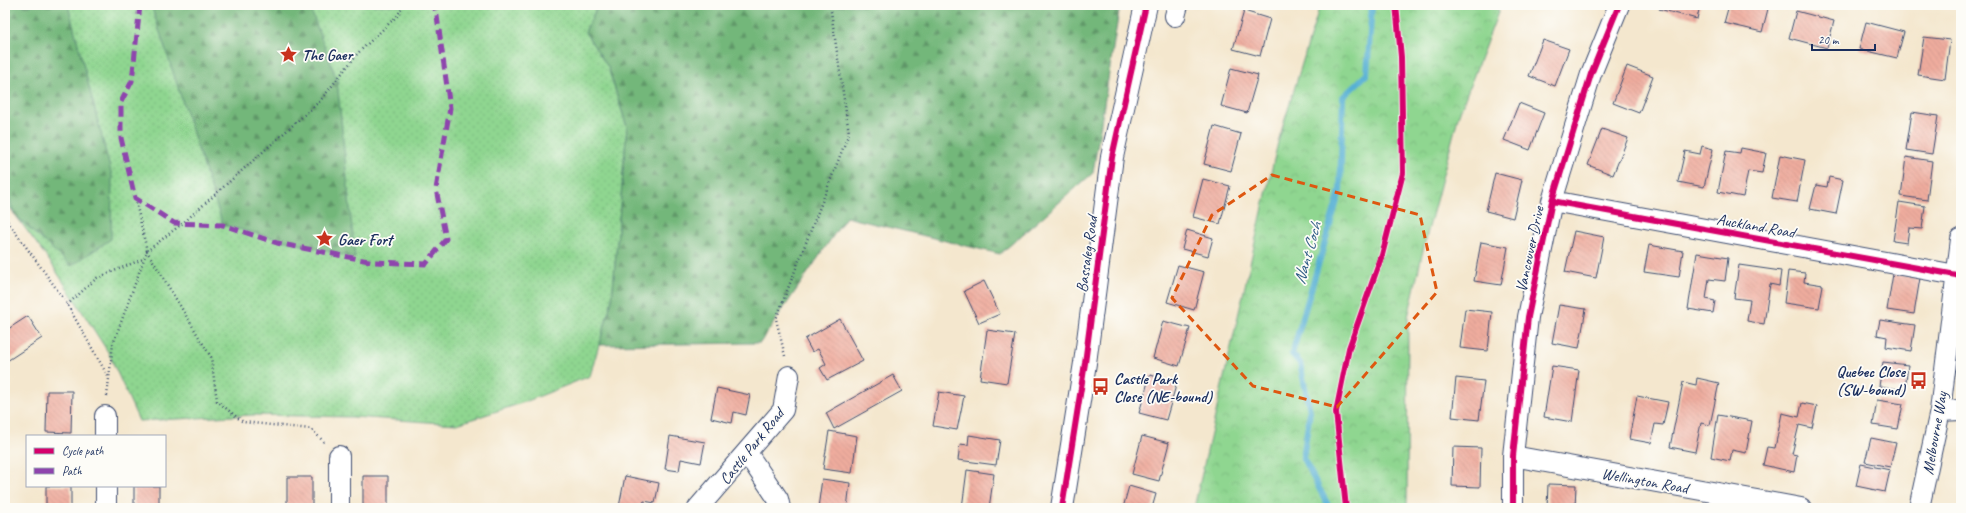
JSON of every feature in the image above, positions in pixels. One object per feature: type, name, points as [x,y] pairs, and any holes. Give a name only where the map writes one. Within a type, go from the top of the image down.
[{"type":"street","name":"Bassaleg Road","points":[[1062,508],[1085,363],[1112,157],[1146,5]]},
{"type":"street","name":"Vancouver Drive","points":[[1513,508],[1513,456],[1528,317],[1552,201],[1591,74],[1619,5]]},
{"type":"street","name":"Auckland Road","points":[[1552,201],[1956,274]]},
{"type":"street","name":"Melbourne Way","points":[[1920,508],[1940,411],[1961,239]]},
{"type":"street","name":"Castle Park Road","points":[[698,508],[784,410],[789,376]]},
{"type":"street","points":[[1940,411],[1961,410]]},
{"type":"street","points":[[105,416],[105,435]]},
{"type":"street","points":[[747,453],[778,499],[780,508]]},
{"type":"street","points":[[339,456],[339,508]]},
{"type":"street","name":"Wellington Road","points":[[1513,456],[1800,508]]},
{"type":"street","points":[[106,487],[106,508]]},
{"type":"path","points":[[105,416],[113,344],[147,251],[183,223],[320,101],[358,54],[398,15],[403,5]]},
{"type":"path","points":[[789,376],[776,319],[849,133],[830,5]]},
{"type":"path","points":[[135,198],[147,251],[212,357],[217,401],[243,422],[311,429],[339,456]]},
{"type":"path","points":[[5,218],[68,305],[109,378]]},
{"type":"path","points":[[68,305],[97,278],[144,258]]},
{"type":"highlighted area","points":[[1272,175],[1420,215],[1437,292],[1337,407],[1253,386],[1172,298],[1212,215]]},
{"type":"green space","name":"Gaer Fort","points":[[5,5],[598,5],[585,32],[608,67],[627,127],[612,300],[590,376],[525,402],[457,424],[353,417],[253,415],[139,421],[108,352],[51,263],[5,201]]},
{"type":"green space","points":[[5,5],[68,5],[112,176],[111,239],[71,266],[14,214],[5,183]]},
{"type":"green space","points":[[151,5],[309,5],[337,80],[355,258],[223,225]]},
{"type":"green space","points":[[598,5],[1120,5],[1093,173],[1000,254],[846,217],[760,343],[599,345],[612,300],[627,127],[608,67],[585,32]]},
{"type":"green space","points":[[1320,5],[1489,5],[1499,10],[1459,114],[1424,246],[1408,317],[1407,508],[1194,508],[1278,142]]},
{"type":"building","points":[[1660,5],[1700,5],[1697,19],[1659,9]]},
{"type":"building","points":[[1729,5],[1769,5],[1762,32],[1724,23]]},
{"type":"building","points":[[1244,11],[1270,19],[1260,56],[1233,49]]},
{"type":"building","points":[[1796,11],[1834,21],[1827,48],[1789,38]]},
{"type":"building","points":[[1866,22],[1904,32],[1897,58],[1859,49]]},
{"type":"building","points":[[1924,37],[1950,40],[1945,79],[1918,75]]},
{"type":"building","points":[[1543,40],[1569,49],[1555,86],[1529,76]]},
{"type":"building","points":[[1627,66],[1653,76],[1639,113],[1613,103]]},
{"type":"building","points":[[1231,68],[1258,75],[1247,113],[1221,106]]},
{"type":"building","points":[[1519,103],[1544,113],[1530,150],[1504,140]]},
{"type":"building","points":[[1912,112],[1938,116],[1932,154],[1906,150]]},
{"type":"building","points":[[1214,126],[1241,134],[1231,171],[1204,164]]},
{"type":"building","points":[[1602,129],[1628,138],[1613,175],[1588,165]]},
{"type":"building","points":[[1702,146],[1713,149],[1704,187],[1678,182],[1685,151],[1700,154]]},
{"type":"building","points":[[1741,148],[1766,153],[1762,173],[1748,171],[1743,197],[1718,192],[1726,151],[1740,153]]},
{"type":"building","points":[[1780,155],[1805,160],[1797,202],[1772,198]]},
{"type":"building","points":[[1906,157],[1932,161],[1927,200],[1901,196]]},
{"type":"building","points":[[1495,173],[1522,180],[1513,218],[1486,211]]},
{"type":"building","points":[[1829,177],[1843,180],[1836,214],[1810,209],[1816,185],[1827,187]]},
{"type":"building","points":[[1203,179],[1230,186],[1220,224],[1193,217]]},
{"type":"building","points":[[1899,202],[1925,206],[1922,229],[1909,228],[1907,243],[1893,241]]},
{"type":"building","points":[[1187,230],[1213,238],[1208,256],[1182,249]]},
{"type":"building","points":[[1574,231],[1604,237],[1596,278],[1565,272]]},
{"type":"building","points":[[1481,242],[1508,247],[1501,285],[1474,281]]},
{"type":"building","points":[[1649,245],[1683,251],[1679,277],[1644,272]]},
{"type":"building","points":[[1697,253],[1728,258],[1725,281],[1709,279],[1706,299],[1715,301],[1713,313],[1688,309]]},
{"type":"building","points":[[1178,265],[1204,272],[1194,310],[1167,302]]},
{"type":"building","points":[[1739,265],[1781,271],[1779,286],[1770,284],[1764,324],[1747,321],[1750,300],[1734,298]]},
{"type":"building","points":[[1788,271],[1805,273],[1804,282],[1823,285],[1819,308],[1784,303]]},
{"type":"building","points":[[1893,274],[1920,278],[1914,314],[1887,310]]},
{"type":"building","points":[[984,281],[1000,314],[979,323],[964,291]]},
{"type":"building","points":[[1559,305],[1586,309],[1579,348],[1552,343]]},
{"type":"building","points":[[1465,309],[1492,312],[1488,351],[1460,348]]},
{"type":"building","points":[[28,316],[42,338],[7,361],[5,358],[5,331]]},
{"type":"building","points":[[840,319],[863,361],[827,380],[820,368],[826,364],[822,356],[818,349],[812,352],[805,339]]},
{"type":"building","points":[[1880,320],[1915,325],[1911,351],[1886,347],[1887,337],[1877,335]]},
{"type":"building","points":[[1163,321],[1190,328],[1179,366],[1153,358]]},
{"type":"building","points":[[987,330],[1015,334],[1007,383],[980,379]]},
{"type":"building","points":[[1883,362],[1908,365],[1905,390],[1879,386]]},
{"type":"building","points":[[1552,366],[1579,370],[1572,422],[1544,417]]},
{"type":"building","points":[[893,375],[902,391],[834,429],[826,413]]},
{"type":"building","points":[[1150,375],[1177,382],[1166,420],[1139,413]]},
{"type":"building","points":[[1456,378],[1484,381],[1479,420],[1452,417]]},
{"type":"building","points":[[1697,378],[1719,383],[1710,425],[1701,423],[1695,452],[1670,447],[1683,382],[1696,385]]},
{"type":"building","points":[[717,388],[750,395],[746,415],[734,412],[732,423],[711,418]]},
{"type":"building","points":[[47,391],[72,391],[71,433],[46,432]]},
{"type":"building","points":[[939,392],[964,396],[957,430],[933,426]]},
{"type":"building","points":[[1637,396],[1668,402],[1663,425],[1655,424],[1651,443],[1629,439]]},
{"type":"building","points":[[1877,400],[1903,404],[1898,429],[1873,425]]},
{"type":"building","points":[[1802,403],[1817,406],[1812,428],[1799,425],[1792,454],[1797,455],[1794,472],[1763,465],[1767,447],[1775,448],[1782,413],[1799,417]]},
{"type":"building","points":[[1718,415],[1752,421],[1746,453],[1732,450],[1730,461],[1711,457]]},
{"type":"building","points":[[829,431],[857,436],[852,473],[823,469]]},
{"type":"building","points":[[969,435],[1000,440],[996,465],[958,460],[960,444],[968,445]]},
{"type":"building","points":[[670,436],[705,442],[701,463],[681,459],[679,471],[665,469]]},
{"type":"building","points":[[1142,436],[1169,443],[1159,481],[1132,474]]},
{"type":"building","points":[[1871,438],[1896,443],[1890,467],[1865,462]]},
{"type":"building","points":[[1453,447],[1481,448],[1480,487],[1452,486]]},
{"type":"building","points":[[1861,464],[1890,470],[1885,492],[1856,486]]},
{"type":"building","points":[[967,470],[994,474],[989,508],[962,508]]},
{"type":"building","points":[[363,476],[388,476],[388,508],[363,508]]},
{"type":"building","points":[[625,476],[659,483],[655,503],[644,501],[642,507],[619,507]]},
{"type":"building","points":[[287,477],[312,477],[312,508],[287,508]]},
{"type":"building","points":[[822,479],[850,483],[847,508],[818,508]]},
{"type":"building","points":[[1548,484],[1576,485],[1575,508],[1547,508]]},
{"type":"building","points":[[1129,486],[1156,494],[1152,508],[1123,508]]},
{"type":"building","points":[[46,487],[71,487],[71,508],[46,508]]},
{"type":"building","points":[[134,487],[159,487],[159,508],[134,508]]},
{"type":"waterway","name":"Nant Coch","points":[[1327,508],[1328,505],[1303,458],[1310,411],[1300,363],[1292,354],[1340,191],[1343,97],[1367,74],[1372,5]]},
{"type":"marked path","points":[[140,5],[132,81],[121,102],[121,138],[135,198],[174,223],[223,225],[277,243],[374,262],[426,264],[446,239],[436,189],[450,108],[437,16],[434,5]]},
{"type":"cycle path","points":[[1062,508],[1085,363],[1112,157],[1146,5]]},
{"type":"cycle path","points":[[1346,508],[1336,412],[1349,348],[1382,255],[1403,173],[1401,57],[1396,5]]},
{"type":"cycle path","points":[[1513,508],[1513,456],[1528,317],[1552,201],[1591,74],[1619,5]]},
{"type":"cycle path","points":[[1552,201],[1956,275]]},
{"type":"place","name":"The Gaer","points":[[289,54]]},
{"type":"place","name":"Gaer Fort","points":[[325,239]]},
{"type":"place","name":"Quebec Close (SW-bound)","points":[[1918,380]]},
{"type":"place","name":"Castle Park Close (NE-bound)","points":[[1101,387]]}]
